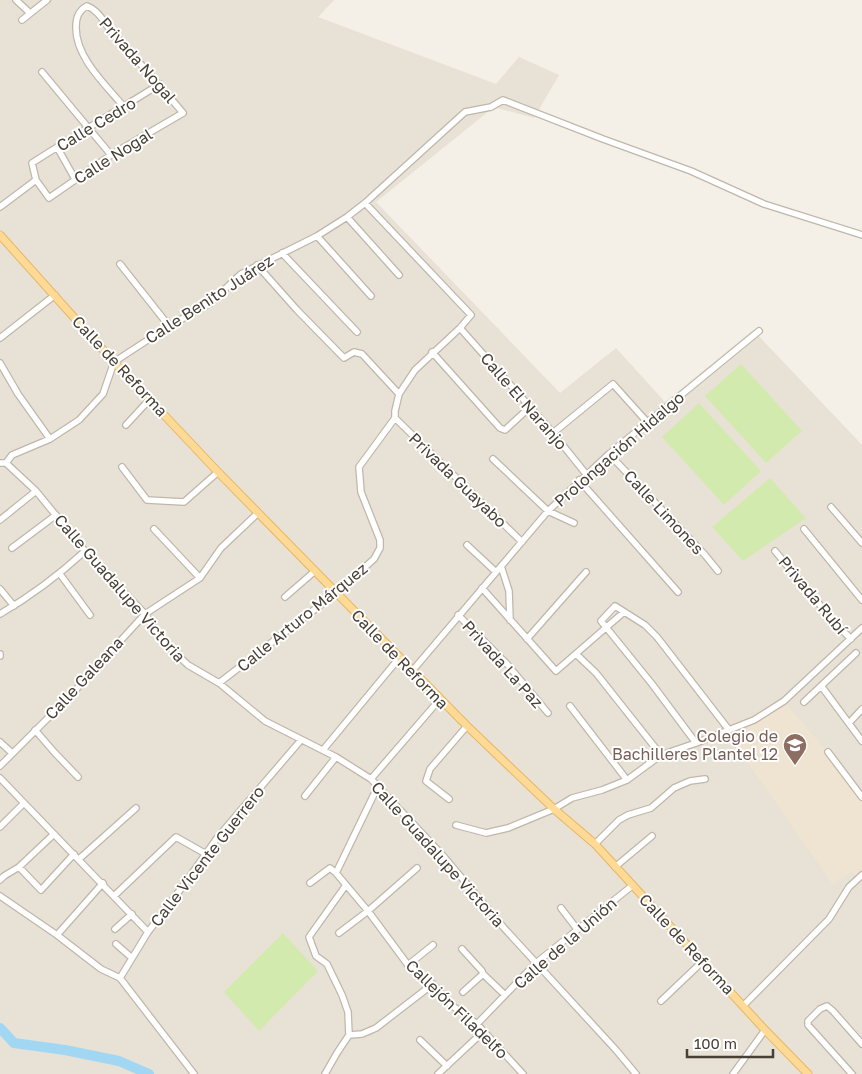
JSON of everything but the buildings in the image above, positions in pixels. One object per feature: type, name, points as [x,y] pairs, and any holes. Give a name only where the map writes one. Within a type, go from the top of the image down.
[{"type":"main road","name":"Calle de Reforma","points":[[0,236],[114,362],[218,472],[467,726],[554,809],[595,844],[703,961],[799,1071],[808,1074]]},
{"type":"street","points":[[16,0],[30,14]]},
{"type":"street","points":[[22,20],[46,0]]},
{"type":"street","name":"Privada Nogal","points":[[124,107],[84,58],[77,43],[76,18],[82,9],[87,6],[93,8],[160,84],[183,113],[179,116]]},
{"type":"street","points":[[42,72],[111,155]]},
{"type":"street","name":"Calle Cedro","points":[[36,180],[32,163],[160,84]]},
{"type":"street","name":"Calle Benito Juárez","points":[[114,362],[169,326],[209,304],[241,274],[317,236],[347,218],[366,203],[464,112],[491,107],[503,100],[691,171],[764,204],[862,235]]},
{"type":"street","name":"Calle Nogal","points":[[36,180],[49,198],[111,155],[179,116]]},
{"type":"street","points":[[57,147],[76,178]]},
{"type":"street","points":[[0,207],[36,180]]},
{"type":"street","name":"Calle Arturo Márquez","points":[[219,683],[336,593],[374,558],[380,548],[380,540],[361,492],[359,467],[395,418],[399,394],[415,370],[432,352],[460,328],[471,315],[366,203]]},
{"type":"street","points":[[347,218],[399,274]]},
{"type":"street","points":[[317,236],[371,296]]},
{"type":"street","points":[[282,252],[358,332]]},
{"type":"street","points":[[120,264],[169,326]]},
{"type":"street","points":[[257,265],[297,310],[344,358],[354,352],[362,354],[399,394]]},
{"type":"street","points":[[0,338],[55,295]]},
{"type":"street","name":"Calle El Naranjo","points":[[460,328],[554,433],[586,474]]},
{"type":"street","name":"Prolongación Hidalgo","points":[[413,670],[548,511],[579,480],[759,332]]},
{"type":"street","points":[[432,352],[500,428],[505,430],[530,407]]},
{"type":"street","points":[[3,463],[12,455],[50,439],[79,420],[103,394],[114,362]]},
{"type":"street","points":[[0,363],[18,394],[50,439]]},
{"type":"street","points":[[554,433],[613,384],[648,423]]},
{"type":"street","points":[[126,425],[150,399]]},
{"type":"street","name":"Privada Guayabo","points":[[395,418],[522,542]]},
{"type":"street","name":"Calle Limones","points":[[609,454],[705,554],[718,571]]},
{"type":"street","points":[[493,459],[548,511],[574,524]]},
{"type":"street","name":"Calle Guadalupe Victoria","points":[[3,463],[36,491],[85,550],[145,614],[164,642],[188,666],[219,683],[265,722],[323,750],[371,778],[445,858],[636,1074]]},
{"type":"street","points":[[122,467],[147,500],[184,502],[218,472]]},
{"type":"street","points":[[579,480],[678,592]]},
{"type":"street","points":[[0,520],[36,491]]},
{"type":"street","points":[[831,507],[862,543]]},
{"type":"street","name":"Calle Galeana","points":[[0,766],[70,696],[145,614],[200,578],[221,548],[258,513]]},
{"type":"street","points":[[12,548],[56,515]]},
{"type":"street","points":[[154,529],[200,578]]},
{"type":"street","points":[[804,529],[862,600]]},
{"type":"street","points":[[467,545],[496,572]]},
{"type":"street","points":[[0,614],[60,574],[85,550]]},
{"type":"street","name":"Privada Rubí","points":[[775,551],[834,623],[851,639]]},
{"type":"street","points":[[501,566],[509,591],[510,620]]},
{"type":"street","points":[[285,597],[314,571]]},
{"type":"street","points":[[527,640],[586,572]]},
{"type":"street","points":[[60,574],[90,615]]},
{"type":"street","points":[[482,588],[556,671],[624,612]]},
{"type":"street","points":[[0,589],[14,606]]},
{"type":"street","points":[[696,743],[652,684],[600,621],[615,606],[645,625],[657,637],[729,730]]},
{"type":"street","name":"Privada La Paz","points":[[458,615],[507,664],[548,713]]},
{"type":"street","points":[[456,825],[486,832],[508,828],[554,809],[572,798],[602,790],[627,780],[661,755],[754,720],[784,701],[862,628]]},
{"type":"street","points":[[804,702],[856,653]]},
{"type":"street","points":[[576,654],[596,672],[661,755]]},
{"type":"street","points":[[323,750],[400,657]]},
{"type":"street","points":[[822,687],[862,741]]},
{"type":"street","points":[[371,778],[440,699]]},
{"type":"street","points":[[570,706],[627,780]]},
{"type":"street","points":[[849,723],[862,709]]},
{"type":"street","points":[[449,799],[426,781],[426,775],[467,726]]},
{"type":"street","points":[[35,730],[78,777]]},
{"type":"street","name":"Calle Vicente Guerrero","points":[[120,978],[148,932],[184,886],[217,838],[301,740]]},
{"type":"street","points":[[0,742],[12,753]]},
{"type":"street","points":[[828,752],[862,797]]},
{"type":"street","points":[[305,796],[336,757]]},
{"type":"street","points":[[0,778],[148,932]]},
{"type":"street","points":[[595,844],[619,820],[628,815],[652,808],[674,788],[690,781],[705,779]]},
{"type":"street","points":[[336,873],[378,786]]},
{"type":"street","points":[[0,828],[24,803]]},
{"type":"street","points":[[79,859],[136,808]]},
{"type":"street","points":[[2,876],[19,867],[54,834]]},
{"type":"street","points":[[615,867],[652,836]]},
{"type":"street","points":[[114,896],[176,837],[206,854]]},
{"type":"street","points":[[19,867],[41,890],[74,854]]},
{"type":"street","name":"Callejón Filadelfo","points":[[310,883],[330,868],[336,873],[368,911],[408,965],[433,984],[450,1004],[477,1024],[523,1074]]},
{"type":"street","points":[[338,932],[368,911],[417,868]]},
{"type":"street","points":[[743,1006],[829,919],[850,887],[862,875]]},
{"type":"street","points":[[57,935],[102,883]]},
{"type":"street","points":[[325,1074],[349,1035],[348,1012],[327,964],[316,956],[309,937],[346,884]]},
{"type":"street","name":"Calle de la Unión","points":[[477,1024],[536,963],[633,885]]},
{"type":"street","points":[[0,896],[102,969],[120,978],[194,1074]]},
{"type":"street","points":[[561,908],[577,929]]},
{"type":"street","points":[[115,929],[132,914]]},
{"type":"street","points":[[116,944],[132,958]]},
{"type":"street","points":[[408,965],[433,945]]},
{"type":"street","points":[[462,949],[482,970],[483,974],[505,995]]},
{"type":"street","points":[[661,1001],[703,961]]},
{"type":"street","points":[[464,992],[483,974]]},
{"type":"street","points":[[349,1035],[362,1034],[376,1028],[433,984]]},
{"type":"street","points":[[852,1074],[808,1025],[808,1021],[820,1009],[827,1006],[862,1044]]},
{"type":"street","points":[[733,1074],[765,1030]]},
{"type":"street","points":[[438,1074],[484,1031]]},
{"type":"street","points":[[420,1040],[447,1066]]},
{"type":"shaded area","points":[[0,0],[334,0],[318,17],[496,84],[519,57],[559,75],[534,118],[494,107],[376,202],[560,393],[616,348],[665,402],[753,330],[862,445],[862,1074],[0,1074]]},
{"type":"shaded area","name":"Colegio de Bachilleres Plantel 12","points":[[784,701],[862,793],[862,872],[857,877],[852,871],[833,885],[732,740]]},
{"type":"green space","points":[[741,364],[802,431],[766,463],[705,396]]},
{"type":"green space","points":[[699,403],[761,471],[724,505],[662,437]]},
{"type":"green space","points":[[770,478],[806,518],[743,561],[712,527]]},
{"type":"green space","points":[[283,933],[318,971],[259,1031],[224,992]]},
{"type":"waterway","points":[[0,1028],[14,1043],[65,1050],[119,1061],[149,1074]]},
{"type":"place","name":"Colegio de Bachilleres Plantel 12","points":[[795,766]]}]
